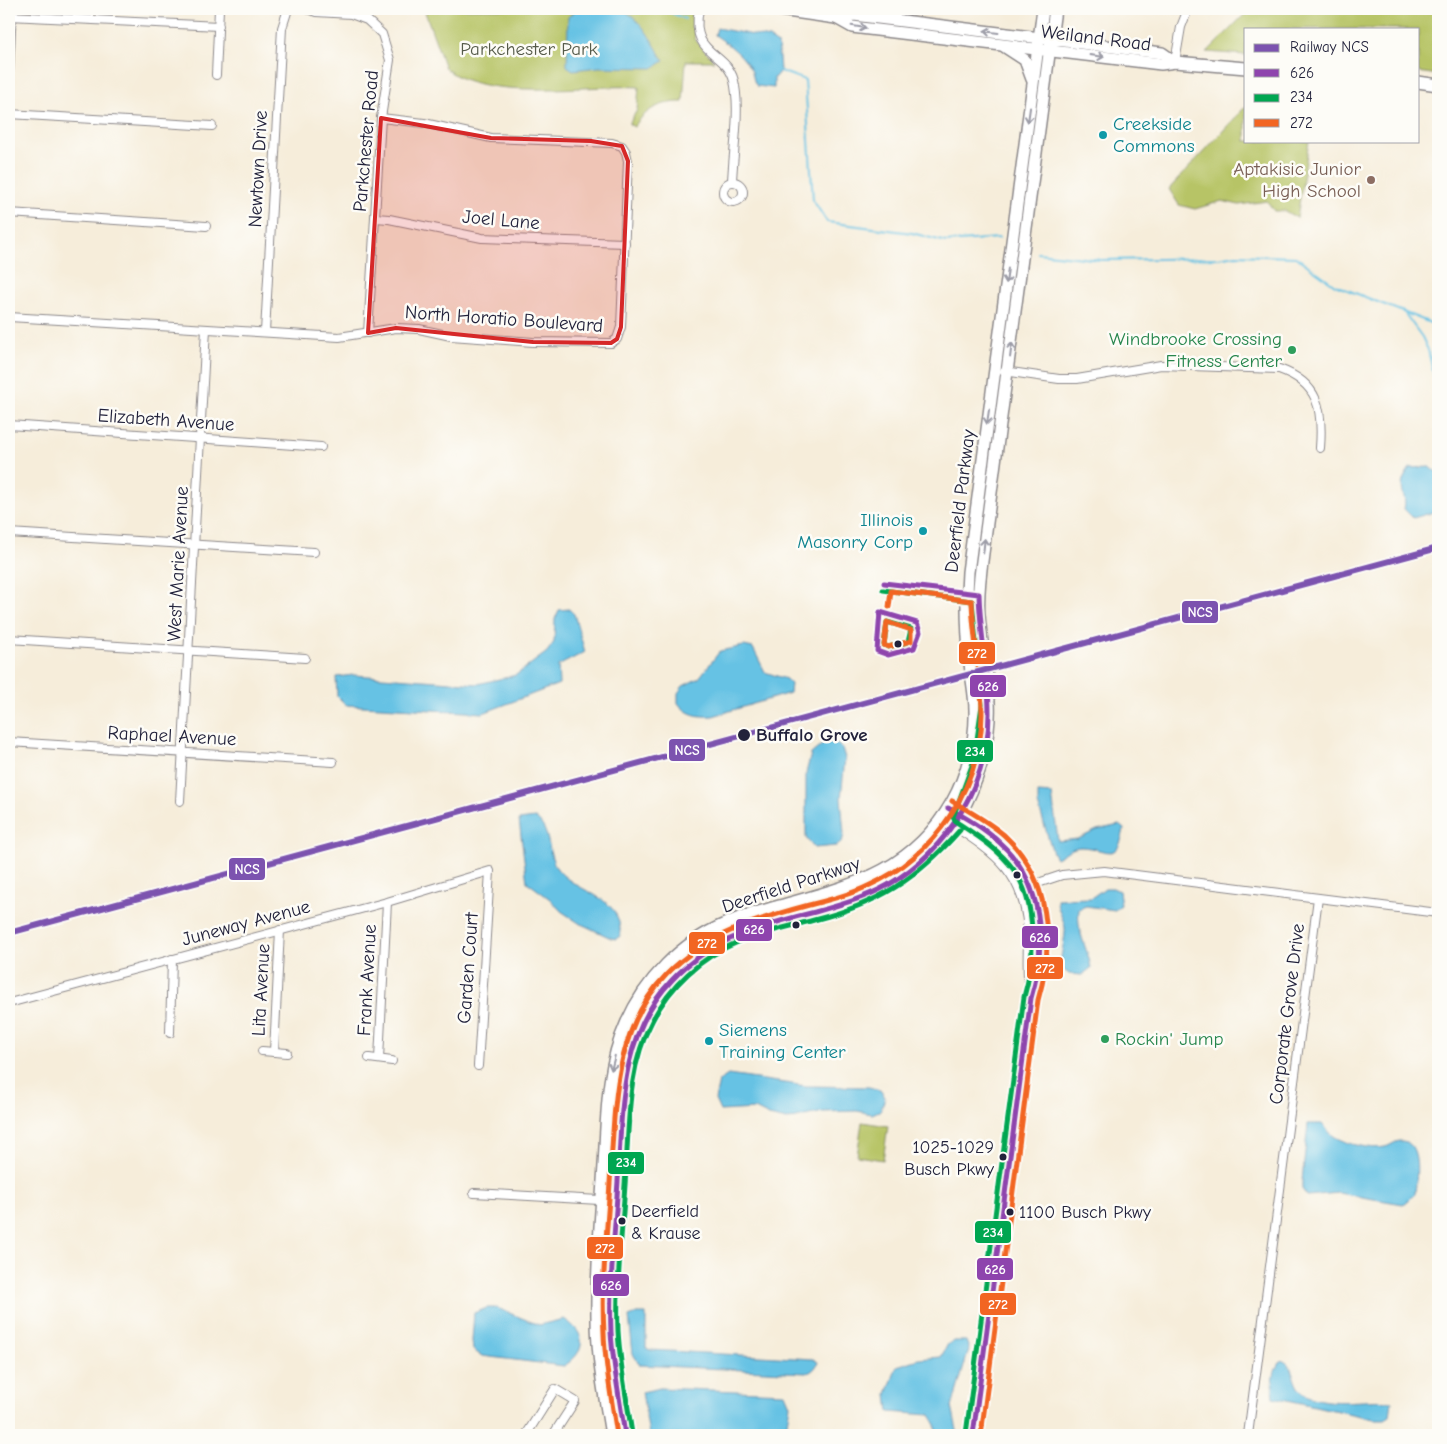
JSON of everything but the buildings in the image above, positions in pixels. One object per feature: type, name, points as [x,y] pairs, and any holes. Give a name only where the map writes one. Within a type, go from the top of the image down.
[{"type":"main road","name":"Weiland Road","points":[[773,9],[854,15],[1161,64],[1175,62],[1244,68]]},
{"type":"main road","name":"Deerfield Parkway","points":[[624,1435],[611,1334],[611,1299],[624,1088],[628,1065],[644,1018],[673,978],[696,958],[736,935],[856,900],[879,890],[916,865],[957,820],[980,767],[990,705],[979,613],[979,594],[1008,372],[1044,44],[1043,9]]},
{"type":"main road","name":"Deerfield Parkway","points":[[611,1435],[601,1374],[596,1320],[602,1200],[609,1087],[617,1049],[634,1007],[661,970],[691,944],[726,923],[841,889],[878,874],[914,850],[945,812],[962,779],[974,733],[975,710],[968,640],[968,576],[1033,84],[1055,9]]},
{"type":"main road","name":"Weiland Road","points":[[838,14],[852,27],[1002,45],[1044,44]]},
{"type":"main road","points":[[1002,45],[1025,60],[1033,84]]},
{"type":"main road","points":[[1420,82],[1438,85]]},
{"type":"street","points":[[216,75],[219,9]]},
{"type":"street","name":"Newtown Drive","points":[[265,332],[282,28],[288,9]]},
{"type":"street","name":"Parkchester Road","points":[[308,9],[316,12],[359,16],[382,34],[390,60],[381,118],[368,333]]},
{"type":"street","points":[[699,9],[696,23],[702,43],[707,50],[729,69],[736,86],[732,182]]},
{"type":"street","points":[[1175,62],[1181,27],[1188,9]]},
{"type":"street","points":[[9,74],[11,13],[219,26]]},
{"type":"street","points":[[9,114],[212,126]]},
{"type":"street","name":"North Horatio Boulevard","points":[[9,316],[339,337],[396,328],[419,329],[451,336],[534,342],[611,343],[617,339],[621,327],[628,161],[622,146],[590,141],[491,138],[424,123],[381,118]]},
{"type":"street","points":[[9,212],[206,226]]},
{"type":"street","name":"Joel Lane","points":[[375,218],[389,218],[482,238],[625,243]]},
{"type":"street","name":"West Marie Avenue","points":[[180,801],[206,329]]},
{"type":"street","points":[[995,369],[1059,379],[1077,379],[1161,365],[1279,369],[1293,374],[1312,392],[1320,412],[1320,448]]},
{"type":"street","name":"Elizabeth Avenue","points":[[9,425],[321,448]]},
{"type":"street","points":[[9,533],[314,552]]},
{"type":"street","points":[[9,639],[306,658]]},
{"type":"street","name":"Raphael Avenue","points":[[9,742],[332,762]]},
{"type":"street","points":[[945,812],[1006,848],[1025,871],[1031,885],[1037,909],[1039,935],[1037,982],[1031,998],[973,1435]]},
{"type":"street","points":[[957,820],[998,856],[1011,872],[1019,889],[1026,910],[1028,980],[1031,998]]},
{"type":"street","name":"Juneway Avenue","points":[[9,1003],[388,902],[490,871]]},
{"type":"street","name":"Garden Court","points":[[478,1066],[490,871]]},
{"type":"street","points":[[1019,889],[1062,875],[1104,871],[1438,913]]},
{"type":"street","name":"Corporate Grove Drive","points":[[1248,1435],[1318,898]]},
{"type":"street","name":"Frank Avenue","points":[[379,1059],[388,902]]},
{"type":"street","name":"Lita Avenue","points":[[274,1052],[280,930]]},
{"type":"street","points":[[170,1034],[172,959]]},
{"type":"street","points":[[262,1051],[287,1053]]},
{"type":"street","points":[[369,1058],[392,1060]]},
{"type":"street","points":[[474,1193],[617,1201]]},
{"type":"street","points":[[526,1435],[555,1389],[575,1401],[553,1435]]},
{"type":"highlighted area","points":[[381,118],[491,138],[591,141],[622,146],[628,161],[621,327],[617,339],[611,343],[533,342],[396,328],[368,333]]},
{"type":"green space","name":"Parkchester Park","points":[[424,9],[694,9],[695,39],[714,61],[686,61],[683,102],[668,103],[655,107],[644,115],[634,127],[629,124],[637,110],[639,87],[510,88],[484,85],[462,78],[445,68]]},
{"type":"green space","points":[[1250,9],[1438,9],[1438,75],[1420,72],[1420,28],[1244,28],[1244,55],[1207,52]]},
{"type":"green space","points":[[1244,108],[1244,142],[1309,142],[1297,218],[1285,211],[1274,211],[1267,201],[1239,205],[1222,201],[1195,209],[1179,205],[1169,189]]},
{"type":"green space","points":[[862,1122],[888,1126],[883,1160],[857,1156]]},
{"type":"water","points":[[620,9],[628,13],[640,24],[664,61],[653,68],[599,67],[573,70],[567,66],[568,17],[576,10]]},
{"type":"water","points":[[717,28],[769,38],[778,44],[780,71],[774,78],[774,88],[757,86],[751,70],[743,58],[715,35]]},
{"type":"water","points":[[1430,467],[1438,473],[1438,511],[1413,518],[1404,509],[1405,503],[1402,486],[1405,475],[1410,468]]},
{"type":"water","points":[[569,609],[574,614],[585,652],[558,666],[559,684],[483,713],[346,705],[337,696],[336,677],[354,675],[478,684],[516,675],[547,652],[554,642],[555,619],[559,610]]},
{"type":"water","points":[[744,646],[753,648],[765,672],[786,679],[791,684],[790,693],[713,716],[693,714],[681,707],[678,703],[678,693],[683,686],[699,678],[720,651]]},
{"type":"water","points":[[834,742],[842,748],[845,758],[841,798],[844,834],[842,842],[836,846],[814,848],[806,838],[806,773],[811,754],[823,744]]},
{"type":"water","points":[[1038,793],[1052,794],[1058,841],[1078,839],[1097,830],[1119,825],[1124,829],[1118,847],[1110,852],[1078,847],[1056,858],[1038,804]]},
{"type":"water","points":[[535,818],[544,829],[554,864],[558,870],[577,885],[598,897],[615,912],[619,922],[620,936],[616,939],[579,923],[561,911],[550,899],[527,882],[519,820]]},
{"type":"water","points":[[1105,888],[1113,888],[1119,891],[1121,905],[1115,910],[1086,906],[1079,909],[1080,932],[1091,968],[1082,975],[1069,974],[1060,967],[1065,928],[1057,899],[1091,898]]},
{"type":"water","points":[[728,1075],[806,1086],[869,1087],[880,1090],[885,1097],[881,1110],[872,1114],[857,1111],[823,1112],[787,1120],[769,1116],[755,1109],[720,1111],[715,1100],[719,1081]]},
{"type":"water","points":[[1308,1124],[1322,1124],[1335,1137],[1360,1146],[1380,1148],[1399,1141],[1407,1142],[1412,1146],[1415,1153],[1417,1171],[1415,1194],[1403,1204],[1338,1193],[1307,1196],[1302,1189],[1302,1181]]},
{"type":"water","points":[[487,1308],[497,1308],[539,1325],[564,1319],[577,1331],[581,1343],[580,1349],[577,1355],[564,1366],[482,1356],[473,1350],[474,1313]]},
{"type":"water","points":[[637,1314],[646,1314],[646,1348],[650,1350],[813,1359],[818,1362],[814,1369],[806,1373],[640,1365],[633,1354],[629,1317]]},
{"type":"water","points":[[954,1341],[966,1341],[969,1349],[952,1407],[958,1435],[936,1435],[935,1423],[930,1415],[889,1412],[887,1394],[897,1366],[919,1359],[941,1357],[948,1344]]},
{"type":"water","points":[[1281,1360],[1286,1362],[1291,1369],[1301,1391],[1309,1396],[1320,1400],[1344,1402],[1392,1401],[1390,1416],[1385,1419],[1374,1419],[1274,1397],[1274,1377],[1276,1368]]},
{"type":"water","points":[[660,1388],[785,1393],[790,1405],[785,1435],[649,1435],[642,1392]]},
{"type":"waterway","points":[[663,9],[685,19]]},
{"type":"waterway","points":[[780,71],[805,80],[813,200],[827,222],[912,233],[946,242],[999,238]]},
{"type":"waterway","points":[[1038,253],[1101,260],[1218,258],[1236,255],[1296,257],[1335,285],[1438,326]]},
{"type":"waterway","points":[[1403,311],[1422,337],[1428,350],[1438,393]]},
{"type":"rail line","name":"NCS","points":[[9,933],[1438,548]]},
{"type":"transit line","name":"626","points":[[625,1435],[612,1345],[612,1275],[623,1101],[633,1049],[642,1025],[655,1002],[672,980],[687,966],[720,944],[756,928],[834,907],[879,890],[910,870],[946,834],[961,812],[973,789],[982,764],[987,739],[989,713],[988,683],[979,594],[884,583]]},
{"type":"transit line","name":"234","points":[[883,590],[972,601],[982,705],[974,760],[953,817],[955,821],[979,837],[1008,862],[1022,884],[1031,915],[1032,949],[1028,982],[1024,997],[966,1434]]},
{"type":"transit line","name":"272","points":[[617,1435],[605,1346],[603,1314],[604,1277],[616,1100],[626,1045],[636,1020],[649,996],[667,974],[682,960],[715,938],[752,922],[861,889],[892,873],[914,857],[933,838],[950,816],[963,793],[973,767],[980,741],[982,714],[972,601],[891,591],[889,607]]},
{"type":"transit line","name":"626","points":[[880,612],[917,623],[920,632],[914,648],[888,655],[877,651],[880,612]]},
{"type":"transit line","name":"234","points":[[887,622],[911,629],[908,642],[888,647],[884,645],[887,622]]},
{"type":"transit line","name":"272","points":[[887,622],[911,630],[911,641],[888,647],[884,645],[887,622]]},
{"type":"transit line","name":"272","points":[[952,801],[998,830],[1019,852],[1031,870],[1039,891],[1045,912],[1047,934],[1046,956],[1038,1000],[981,1435]]},
{"type":"transit line","name":"626","points":[[948,808],[987,832],[1014,858],[1025,876],[1033,895],[1040,935],[1039,956],[1031,998],[973,1435]]},
{"type":"transit line","name":"234","points":[[632,1434],[618,1331],[619,1270],[629,1112],[638,1056],[644,1038],[659,1008],[688,974],[699,964],[724,948],[766,932],[837,914],[877,897],[912,876],[960,830]]},
{"type":"place","name":"Creekside Commons","points":[[1103,135]]},
{"type":"place","name":"Aptakisic Junior High School","points":[[1371,180]]},
{"type":"place","name":"Windbrooke Crossing Fitness Center","points":[[1292,350]]},
{"type":"place","name":"Illinois Masonry Corp","points":[[923,531]]},
{"type":"place","name":"Buffalo Grove","points":[[744,735]]},
{"type":"place","name":"Rockin' Jump","points":[[1105,1039]]},
{"type":"place","name":"Siemens Training Center","points":[[709,1041]]},
{"type":"place","name":"1025-1029 Busch Pkwy","points":[[1003,1157]]},
{"type":"place","name":"1100 Busch Pkwy","points":[[1010,1212]]},
{"type":"place","name":"Deerfield & Krause","points":[[622,1221]]}]
